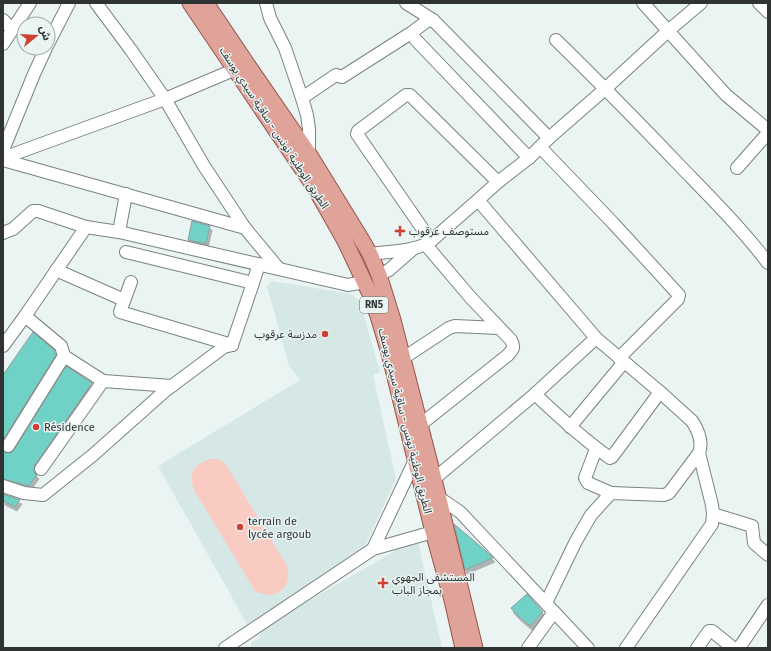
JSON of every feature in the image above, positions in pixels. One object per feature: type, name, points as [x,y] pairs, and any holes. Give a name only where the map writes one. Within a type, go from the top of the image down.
[{"type":"main road","name":"الطريق الوطنية تونس - ساقية سيدي يوسف","points":[[190,3],[315,188],[345,241],[364,282],[420,425],[475,648]]},
{"type":"main road","name":"الطريق الوطنية تونس - ساقية سيدي يوسف","points":[[206,3],[309,154],[370,254],[379,276],[402,357],[402,379],[415,460],[452,600],[463,648]]},
{"type":"street","points":[[3,44],[30,3]]},
{"type":"street","points":[[56,28],[69,3]]},
{"type":"street","points":[[96,3],[165,99],[204,166],[245,228],[279,269]]},
{"type":"street","points":[[266,3],[270,18],[285,48],[307,115],[309,129],[309,154]]},
{"type":"street","points":[[406,3],[433,20],[545,142],[613,223],[679,295],[678,299],[622,360],[570,428]]},
{"type":"street","points":[[643,3],[726,95],[768,130]]},
{"type":"street","points":[[370,254],[414,248],[428,243],[498,182],[529,158],[668,31],[701,3]]},
{"type":"street","points":[[759,3],[768,12]]},
{"type":"street","points":[[3,20],[12,29]]},
{"type":"street","points":[[302,98],[336,75],[342,77],[411,33],[427,21],[433,20]]},
{"type":"street","points":[[415,39],[529,158]]},
{"type":"street","points":[[556,40],[728,216],[768,263]]},
{"type":"street","points":[[3,150],[42,56]]},
{"type":"street","points":[[3,159],[165,99],[236,69]]},
{"type":"street","points":[[420,425],[508,355],[514,346],[511,340],[471,298],[428,243],[357,134],[358,131],[406,95],[410,95],[498,182]]},
{"type":"street","points":[[737,168],[768,133]]},
{"type":"street","points":[[3,159],[245,228]]},
{"type":"street","points":[[119,232],[126,194]]},
{"type":"street","points":[[478,200],[596,338],[692,421],[696,427],[701,447],[669,493],[664,496],[611,493],[588,482],[585,478],[596,449]]},
{"type":"street","points":[[3,244],[8,231],[33,211],[38,211],[86,227],[119,232],[348,285],[364,282]]},
{"type":"street","points":[[3,346],[86,227]]},
{"type":"street","points":[[379,276],[389,270],[414,248]]},
{"type":"street","points":[[126,252],[253,283]]},
{"type":"street","points":[[232,345],[259,264]]},
{"type":"street","points":[[56,270],[124,300]]},
{"type":"street","points":[[132,282],[120,312],[232,345]]},
{"type":"street","points":[[25,316],[60,346],[64,356],[103,381],[172,386]]},
{"type":"street","points":[[402,357],[408,355],[454,326],[498,328]]},
{"type":"street","points":[[434,479],[535,394],[596,338]]},
{"type":"street","points":[[3,486],[24,494],[43,495],[94,455],[172,386],[224,347],[232,345]]},
{"type":"street","points":[[8,446],[64,356]]},
{"type":"street","points":[[41,469],[103,381]]},
{"type":"street","points":[[535,394],[570,428],[610,458],[660,392]]},
{"type":"street","points":[[626,648],[712,524],[712,505],[698,453]]},
{"type":"street","points":[[373,549],[415,460]]},
{"type":"street","points":[[546,603],[587,521],[611,493]]},
{"type":"street","points":[[438,497],[460,512],[588,648]]},
{"type":"street","points":[[713,514],[752,526],[754,543],[768,555]]},
{"type":"street","points":[[224,648],[373,549],[433,532]]},
{"type":"street","points":[[739,648],[768,605]]},
{"type":"street","points":[[528,648],[554,612]]},
{"type":"street","points":[[697,648],[709,631],[712,631],[733,648]]},
{"type":"shaded area","points":[[272,281],[351,294],[360,301],[380,372],[373,375],[396,479],[362,553],[247,624],[158,466],[300,380],[289,366],[267,286]]},
{"type":"shaded area","name":"terrain de lycée argoub","points":[[210,459],[218,459],[225,463],[286,564],[288,579],[286,586],[277,593],[270,595],[255,591],[194,490],[192,484],[193,470],[199,464]]},
{"type":"shaded area","name":"المستشفى الجهوي بمجاز الباب","points":[[417,538],[442,648],[250,648],[252,642],[259,638],[262,628]]},
{"type":"building","points":[[192,221],[210,226],[206,244],[188,240]]},
{"type":"building","points":[[33,332],[54,350],[56,355],[3,440],[3,375]]},
{"type":"building","points":[[66,366],[92,383],[35,465],[34,472],[37,475],[29,486],[3,479],[3,451],[8,453],[14,450]]},
{"type":"building","points":[[3,494],[20,500],[15,507],[3,501]]},
{"type":"building","points":[[454,524],[486,551],[493,558],[465,570]]},
{"type":"building","points":[[527,594],[543,612],[530,626],[511,608]]},
{"type":"place","name":"مستوصف عرقوب","points":[[400,231]]},
{"type":"place","name":"مدزسة عرقوب","points":[[325,334]]},
{"type":"place","name":"Résidence","points":[[36,427]]},
{"type":"place","name":"terrain de lycée argoub","points":[[240,527]]},
{"type":"place","name":"المستشفى الجهوي بمجاز الباب","points":[[383,583]]}]
